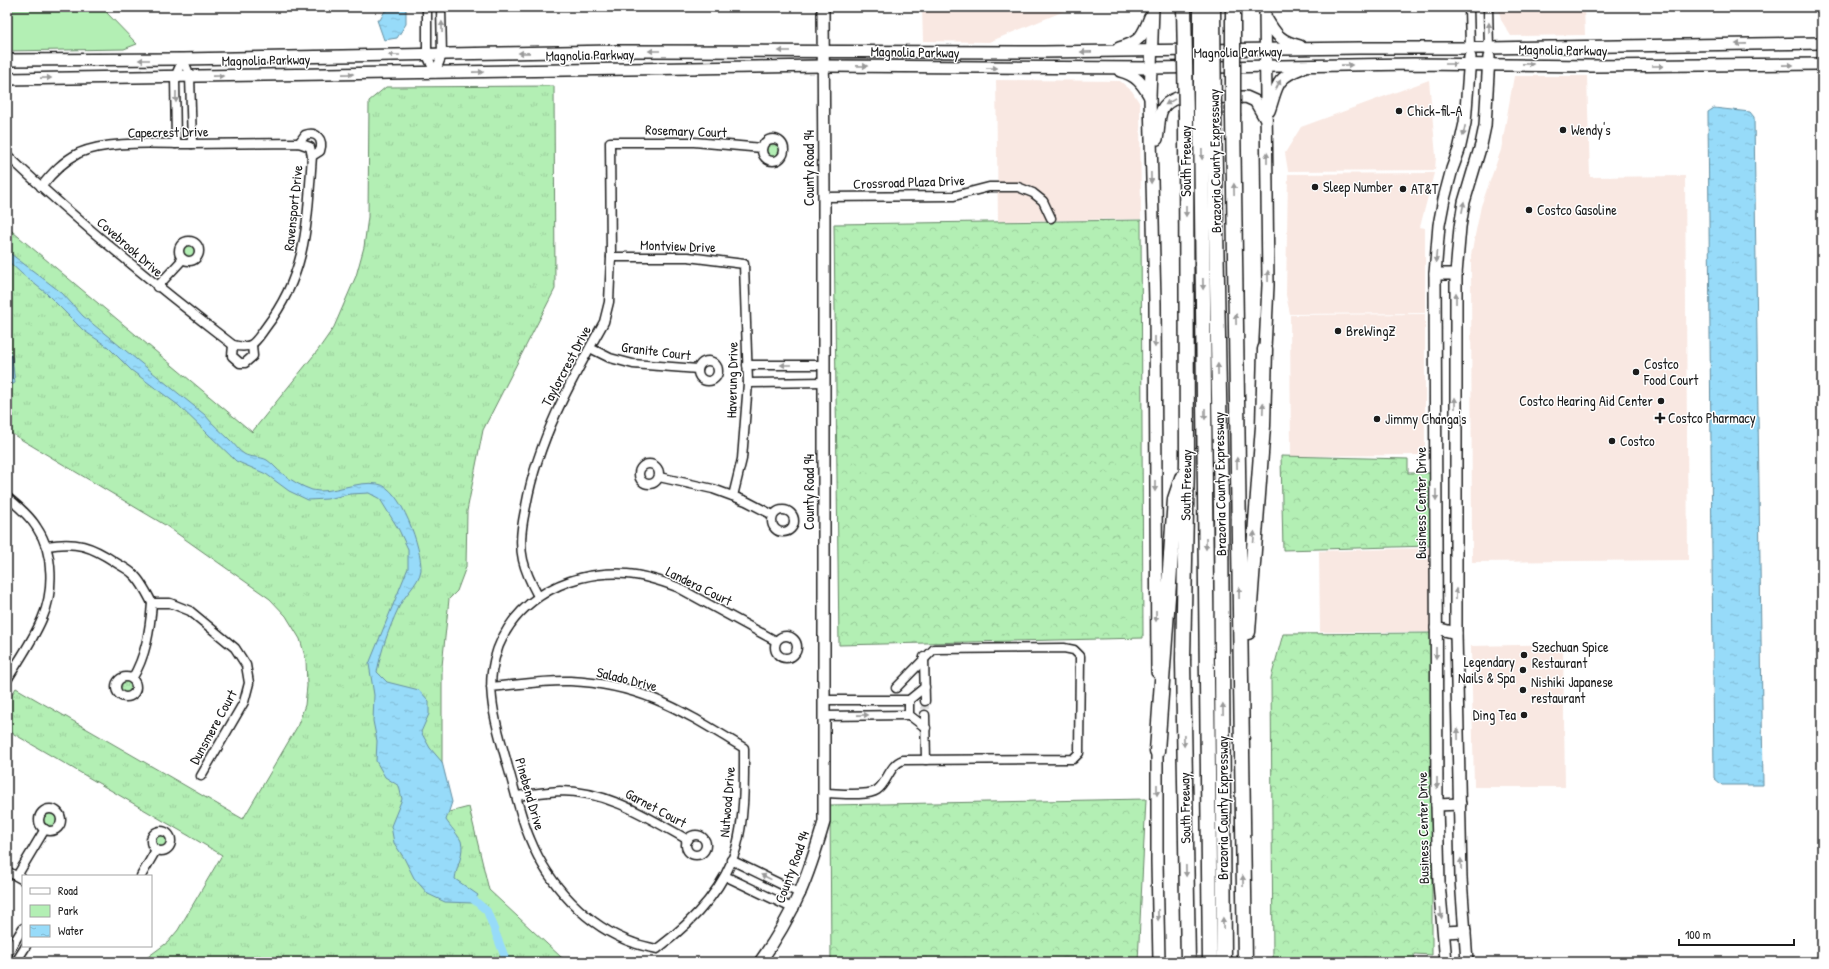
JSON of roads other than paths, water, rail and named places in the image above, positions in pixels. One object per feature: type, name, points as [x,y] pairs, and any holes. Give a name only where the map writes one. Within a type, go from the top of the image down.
[{"type":"highway","name":"South Freeway","points":[[1184,7],[1186,116],[1187,460],[1183,660],[1188,962]]},
{"type":"highway","name":"Brazoria County Expressway","points":[[1201,7],[1207,115],[1221,522],[1224,962]]},
{"type":"highway","name":"Brazoria County Expressway","points":[[1210,962],[1207,115],[1213,7]]},
{"type":"highway","points":[[1233,7],[1233,116],[1245,962]]},
{"type":"highway","points":[[1242,786],[1250,588],[1263,426],[1265,349]]},
{"type":"highway","points":[[1157,751],[1175,499],[1187,460]]},
{"type":"main road","name":"County Road 94","points":[[760,962],[794,909],[801,894],[812,865],[824,822],[823,7]]},
{"type":"main road","points":[[1153,9],[1153,51],[1150,97],[1155,303],[1157,862],[1159,962]]},
{"type":"main road","points":[[1105,51],[1128,45],[1139,40],[1144,34],[1153,9]]},
{"type":"main road","points":[[1265,12],[1278,37],[1289,43],[1314,49]]},
{"type":"main road","points":[[1265,12],[1268,285],[1265,349]]},
{"type":"main road","name":"Magnolia Parkway","points":[[7,60],[183,59],[631,51],[1153,51],[1822,43]]},
{"type":"main road","name":"Business Center Drive","points":[[1446,962],[1439,883],[1437,805],[1435,274],[1439,225],[1444,199],[1459,150],[1465,123],[1470,48]]},
{"type":"main road","points":[[1467,962],[1461,879],[1456,633],[1456,274],[1460,227],[1464,202],[1481,145],[1485,126],[1489,48]]},
{"type":"main road","points":[[631,51],[632,69]]},
{"type":"main road","points":[[925,67],[952,61],[967,60],[973,57],[977,52]]},
{"type":"main road","name":"Magnolia Parkway","points":[[7,79],[823,66],[1152,68],[1470,64],[1592,66],[1822,64]]},
{"type":"main road","points":[[1267,120],[1276,85],[1280,79],[1290,72],[1308,66]]},
{"type":"main road","points":[[1106,68],[1130,74],[1141,82],[1150,97]]},
{"type":"main road","points":[[1151,162],[1158,134],[1159,117],[1163,106],[1168,101],[1177,98],[1246,97],[1255,101],[1267,120]]},
{"type":"main road","points":[[1435,274],[1456,274]]},
{"type":"main road","points":[[1436,456],[1455,456]]},
{"type":"main road","points":[[1436,628],[1456,633]]},
{"type":"main road","points":[[1437,805],[1460,804]]},
{"type":"main road","points":[[1444,932],[1465,930]]},
{"type":"street","points":[[427,7],[427,55],[435,73]]},
{"type":"street","points":[[435,73],[442,54],[441,7]]},
{"type":"street","points":[[1469,7],[1470,48]]},
{"type":"street","points":[[1488,7],[1489,48]]},
{"type":"street","points":[[183,59],[190,76],[192,144]]},
{"type":"street","points":[[176,144],[175,77],[183,59]]},
{"type":"street","points":[[299,143],[304,135],[314,134],[319,137],[322,141],[320,151],[312,156]]},
{"type":"street","name":"Rosemary Court","points":[[610,142],[694,142],[762,148]]},
{"type":"street","name":"Taylorcrest Drive","points":[[538,596],[528,578],[523,560],[521,545],[522,524],[532,473],[550,425],[604,322],[608,310],[611,257],[610,142]]},
{"type":"street","name":"Capecrest Drive","points":[[41,187],[60,165],[81,152],[93,149],[131,144],[299,143],[310,147]]},
{"type":"street","name":"Ravensport Drive","points":[[233,345],[232,356],[235,360],[245,363],[253,356],[252,345],[280,306],[297,270],[303,253],[306,229],[312,156],[310,147]]},
{"type":"street","name":"Covebrook Drive","points":[[7,155],[41,187],[157,287],[233,345],[243,348],[252,345]]},
{"type":"street","name":"Crossroad Plaza Drive","points":[[824,197],[954,196],[989,187],[1018,187],[1033,193],[1042,201],[1051,218]]},
{"type":"street","name":"Montview Drive","points":[[611,257],[688,257],[744,264]]},
{"type":"street","points":[[157,287],[183,259]]},
{"type":"street","name":"Haverung Drive","points":[[733,496],[742,459],[748,383],[744,264]]},
{"type":"street","name":"Granite Court","points":[[590,348],[616,360],[633,364],[698,369]]},
{"type":"street","points":[[747,366],[824,365]]},
{"type":"street","points":[[748,383],[824,382]]},
{"type":"street","points":[[659,477],[691,483],[733,496],[773,515]]},
{"type":"street","points":[[7,497],[37,527],[47,546],[51,580],[47,606],[42,619],[7,680]]},
{"type":"street","points":[[47,546],[64,543],[90,547],[133,574],[143,587],[152,602],[149,632],[138,668],[132,679]]},
{"type":"street","name":"Landera Court","points":[[538,596],[558,585],[592,575],[627,574],[644,576],[677,587],[776,641]]},
{"type":"street","name":"Pinebend Drive","points":[[538,596],[520,612],[506,631],[495,658],[492,687],[492,700],[503,747],[529,838],[536,853],[560,890],[587,916],[603,927],[634,944],[657,949]]},
{"type":"street","name":"Dunsmere Court","points":[[152,602],[170,603],[190,611],[235,648],[246,665],[249,683],[244,702],[201,776]]},
{"type":"street","points":[[824,793],[870,793],[878,789],[896,763],[903,760],[1073,760],[1079,753],[1080,656],[1074,650],[1064,648],[934,649],[896,688]]},
{"type":"street","points":[[924,658],[925,701]]},
{"type":"street","name":"Salado Drive","points":[[492,687],[569,681],[589,682],[630,690],[666,702],[744,748]]},
{"type":"street","points":[[824,700],[909,700],[925,687]]},
{"type":"street","points":[[909,700],[909,714]]},
{"type":"street","points":[[824,716],[909,714],[926,728]]},
{"type":"street","points":[[925,715],[926,760]]},
{"type":"street","name":"Nutwood Drive","points":[[657,949],[690,921],[725,876],[736,848],[742,814],[744,748]]},
{"type":"street","name":"Garnet Court","points":[[517,796],[560,791],[598,796],[632,808],[688,840]]},
{"type":"street","points":[[7,871],[20,878],[45,829]]},
{"type":"street","points":[[142,875],[156,850]]},
{"type":"street","points":[[731,860],[801,894]]},
{"type":"street","points":[[725,876],[794,909]]},
{"type":"street","points":[[7,954],[22,930]]},
{"type":"street","points":[[16,962],[25,947]]},
{"type":"water","points":[[387,7],[406,7],[406,24],[397,38],[384,40],[377,20],[380,20]]},
{"type":"water","points":[[1714,108],[1750,112],[1754,117],[1763,785],[1722,785],[1714,778],[1708,112]]},
{"type":"water","points":[[7,251],[62,293],[83,316],[205,415],[244,454],[267,460],[290,479],[312,490],[327,491],[370,483],[378,484],[386,488],[395,496],[402,507],[414,534],[418,548],[421,570],[417,580],[400,604],[388,632],[377,672],[387,682],[419,690],[429,701],[429,714],[421,732],[430,748],[442,762],[452,802],[446,820],[460,839],[462,845],[455,879],[478,895],[473,903],[445,902],[428,894],[414,878],[404,858],[394,843],[391,826],[402,799],[399,786],[385,777],[376,761],[377,741],[373,721],[374,695],[369,664],[408,568],[408,549],[399,530],[380,499],[369,493],[308,500],[289,491],[266,474],[236,461],[178,405],[131,370],[108,347],[83,330],[46,293],[7,260]]},
{"type":"water","points":[[7,346],[12,357],[15,383],[7,387]]},
{"type":"waterway","points":[[467,894],[487,911],[506,960],[510,962]]},
{"type":"tunnel","points":[[925,701],[925,715]]},
{"type":"place","name":"Chick-fil-A","points":[[1399,111]]},
{"type":"place","name":"Wendy's","points":[[1563,130]]},
{"type":"place","name":"Sleep Number","points":[[1315,187]]},
{"type":"place","name":"AT&T","points":[[1403,189]]},
{"type":"place","name":"Costco Gasoline","points":[[1529,210]]},
{"type":"place","name":"BreWingZ","points":[[1338,331]]},
{"type":"place","name":"Costco Food Court","points":[[1636,372]]},
{"type":"place","name":"Costco Hearing Aid Center","points":[[1661,401]]},
{"type":"place","name":"Costco Pharmacy","points":[[1660,418]]},
{"type":"place","name":"Jimmy Changa's","points":[[1377,419]]},
{"type":"place","name":"Costco","points":[[1612,441]]},
{"type":"place","name":"Szechuan Spice Restaurant","points":[[1524,655]]},
{"type":"place","name":"Legendary Nails & Spa","points":[[1523,670]]},
{"type":"place","name":"Nishiki Japanese restaurant","points":[[1523,690]]},
{"type":"place","name":"Ding Tea","points":[[1524,715]]}]
